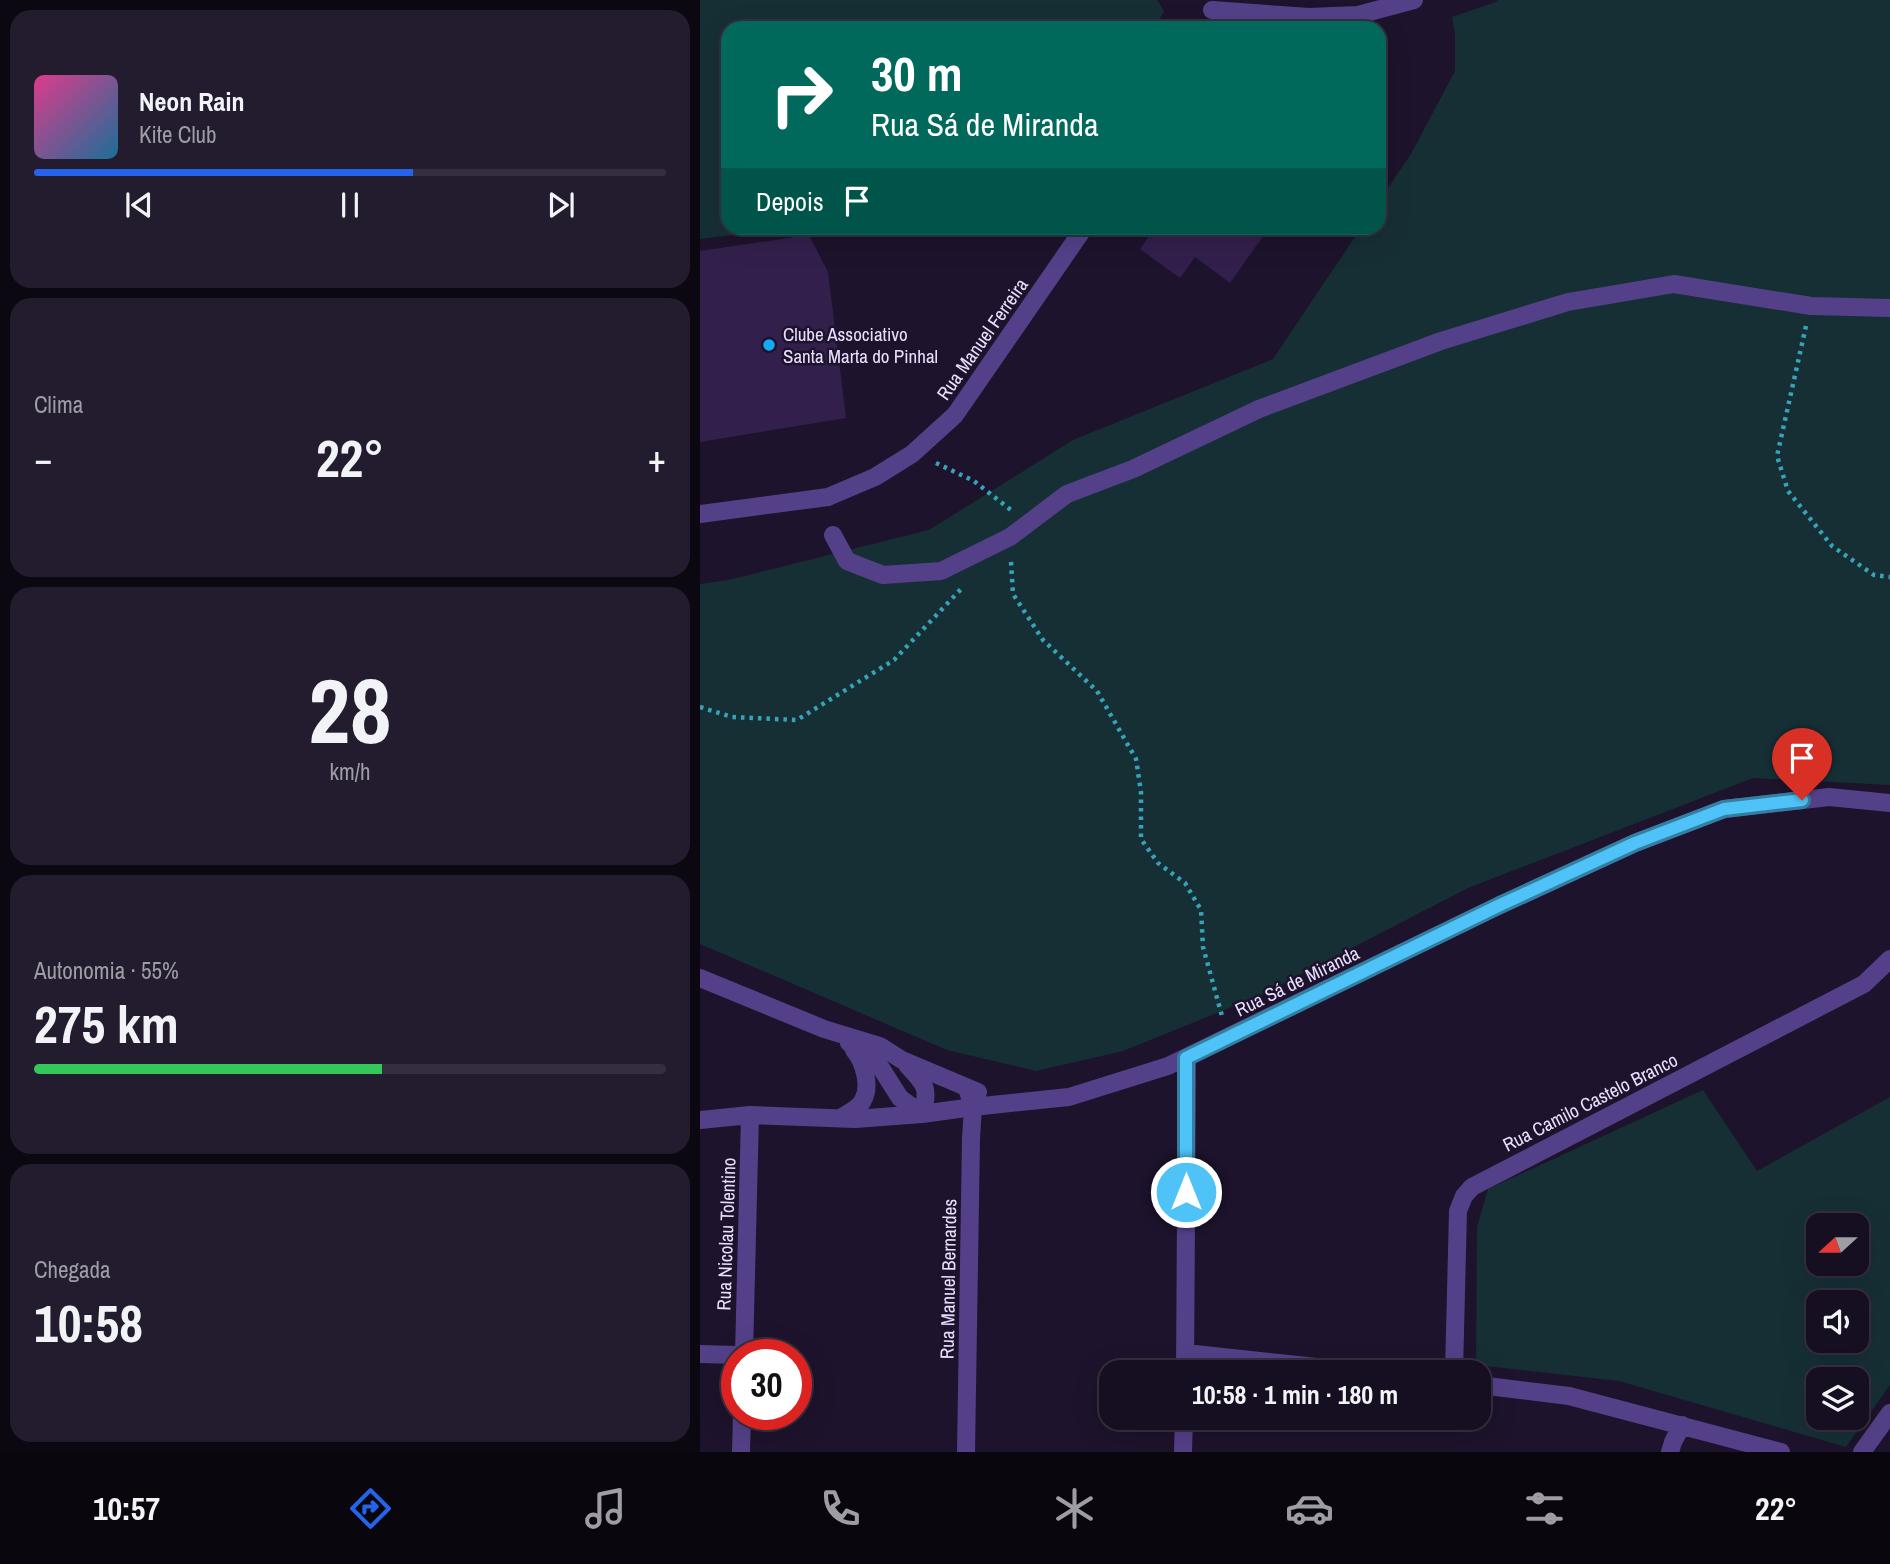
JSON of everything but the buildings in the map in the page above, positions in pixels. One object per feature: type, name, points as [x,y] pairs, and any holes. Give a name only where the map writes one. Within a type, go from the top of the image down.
[{"type":"street","points":[[1211,5],[1309,17],[1358,15],[1414,0]]},
{"type":"street","name":"Rua Manuel Ferreira","points":[[700,514],[828,497],[875,477],[912,454],[955,415],[1079,235]]},
{"type":"street","points":[[833,535],[847,561],[883,575],[941,571],[1010,537],[1067,494],[1133,469],[1259,409],[1441,341],[1569,302],[1674,284],[1811,306],[1890,308]]},
{"type":"street","name":"Rua Sá de Miranda","points":[[700,1120],[750,1115],[855,1119],[1069,1097],[1168,1066],[1500,905],[1635,843],[1724,809],[1829,797],[1890,803]]},
{"type":"street","name":"Rua Camilo Castelo Branco","points":[[1454,1360],[1458,1211],[1464,1196],[1472,1187],[1864,984],[1890,959]]},
{"type":"street","points":[[700,978],[824,1029],[848,1042],[881,1068],[900,1098],[922,1114],[926,1086],[902,1060]]},
{"type":"street","points":[[824,1029],[880,1045],[902,1060],[976,1092],[1023,1102]]},
{"type":"street","points":[[840,1118],[857,1109],[865,1099],[866,1073],[860,1058],[848,1042]]},
{"type":"street","points":[[1186,1058],[1186,1360]]},
{"type":"street","points":[[967,1088],[973,1107]]},
{"type":"street","name":"Rua Manuel Bernardes","points":[[966,1452],[973,1107]]},
{"type":"street","name":"Rua Nicolau Tolentino","points":[[744,1339],[750,1115]]},
{"type":"street","points":[[1186,1353],[1251,1360]]},
{"type":"street","points":[[700,1354],[721,1355]]},
{"type":"street","points":[[1491,1386],[1569,1396],[1781,1452]]},
{"type":"street","points":[[1862,1452],[1890,1413]]},
{"type":"street","points":[[1670,1452],[1682,1425]]},
{"type":"street","points":[[741,1452],[742,1430]]},
{"type":"street","points":[[1183,1452],[1184,1430]]},
{"type":"path","points":[[1811,306],[1777,456],[1788,491],[1832,545],[1874,575],[1890,577]]},
{"type":"path","points":[[912,454],[974,481],[1029,524]]},
{"type":"path","points":[[1010,537],[1013,594],[1043,640],[1097,691],[1136,759],[1141,792],[1141,839],[1158,863],[1185,883],[1200,910],[1203,947],[1228,1038]]},
{"type":"path","points":[[700,707],[732,716],[797,720],[894,660],[967,583]]},
{"type":"green space","points":[[700,0],[1157,0],[1164,11],[1159,21],[721,21],[721,235],[732,235],[700,239]]},
{"type":"green space","points":[[1890,0],[1890,785],[1753,778],[1468,888],[1259,996],[1123,1051],[1036,1071],[947,1050],[700,944],[700,584],[729,580],[929,530],[1073,440],[1273,359],[1356,235],[1386,235],[1386,191],[1411,154],[1455,71],[1452,17],[1496,2]]},
{"type":"green space","points":[[1703,1090],[1757,1171],[1890,1097],[1890,1385],[1869,1415],[1869,1367],[1806,1367],[1806,1430],[1858,1430],[1846,1447],[1619,1381],[1491,1367],[1491,1360],[1476,1360],[1477,1227],[1488,1189]]},
{"type":"place","name":"Clube Associativo Santa Marta do Pinhal","points":[[769,345]]},
{"type":"route","points":[[1186,1192],[1186,1058],[1500,905],[1635,843],[1724,809],[1802,800]]}]
